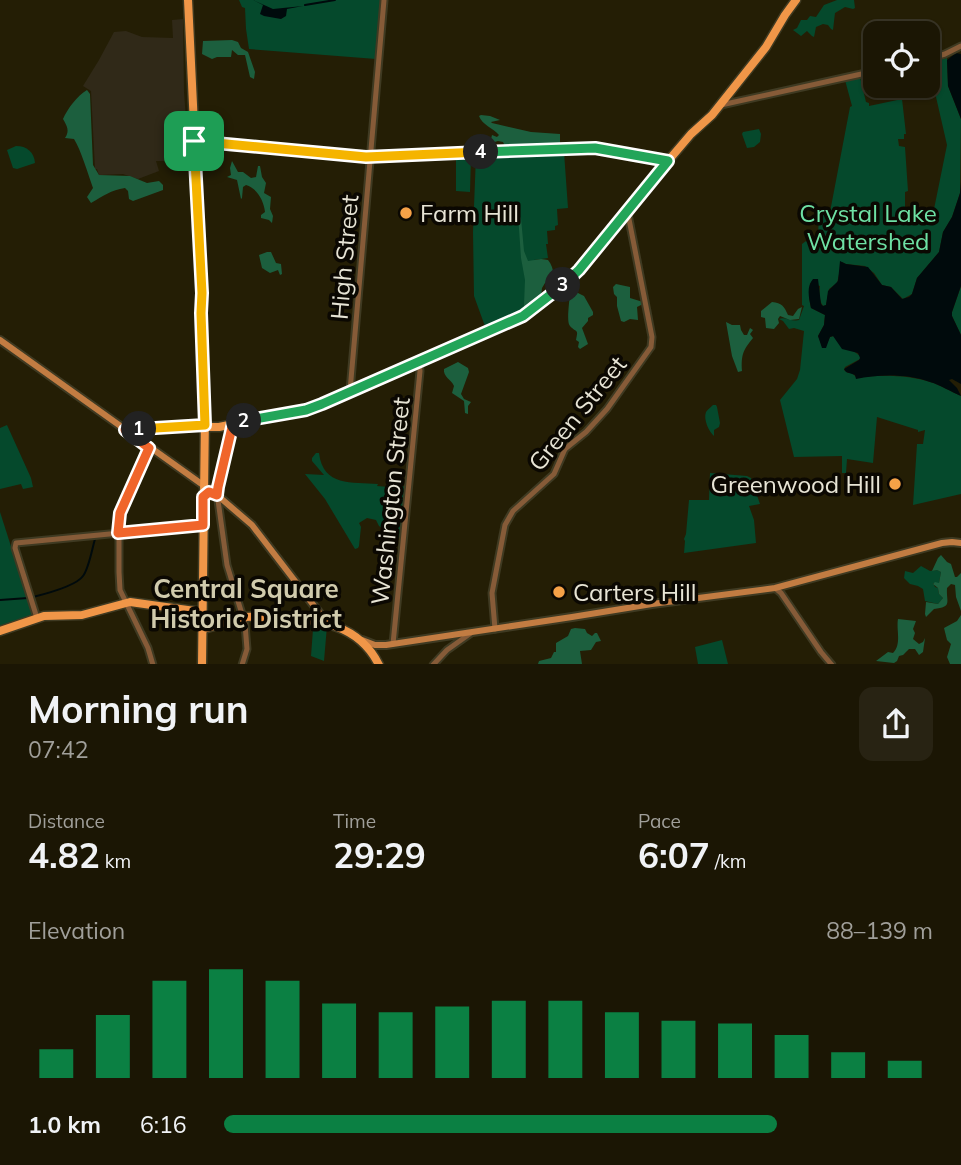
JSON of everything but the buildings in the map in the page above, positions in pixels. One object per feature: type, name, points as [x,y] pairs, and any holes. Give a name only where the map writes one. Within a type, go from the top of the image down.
[{"type":"main road","points":[[186,0],[196,229]]},
{"type":"main road","points":[[186,0],[205,425],[202,664]]},
{"type":"main road","points":[[125,430],[232,423],[309,409],[517,319],[532,310],[577,272],[691,134],[710,118],[766,47],[796,0]]},
{"type":"main road","points":[[194,141],[370,157],[600,149],[668,161]]},
{"type":"main road","points":[[0,340],[216,494],[253,525],[318,616],[328,624],[375,647],[652,604],[779,589],[948,542],[961,543]]},
{"type":"main road","points":[[194,479],[200,477],[204,471]]},
{"type":"main road","points":[[203,497],[207,493],[216,494]]},
{"type":"main road","points":[[0,631],[49,615],[82,615],[134,602],[202,612]]},
{"type":"main road","points":[[203,629],[244,617],[318,616]]},
{"type":"main road","points":[[375,647],[379,664]]},
{"type":"street","name":"High Street","points":[[350,392],[384,0]]},
{"type":"street","points":[[940,55],[961,46]]},
{"type":"street","points":[[721,105],[863,74]]},
{"type":"street","name":"Green Street","points":[[495,629],[492,589],[508,517],[552,475],[565,448],[601,416],[651,349],[652,337],[626,211]]},
{"type":"street","name":"Washington Street","points":[[393,644],[419,362]]},
{"type":"street","points":[[232,423],[216,494],[226,561],[244,617],[247,647],[242,664]]},
{"type":"street","points":[[149,448],[120,513],[118,533],[119,587],[123,604],[148,648],[153,664]]},
{"type":"street","points":[[37,618],[15,544],[203,525]]},
{"type":"street","points":[[779,589],[832,664]]},
{"type":"street","points":[[433,664],[447,650],[473,632]]},
{"type":"shaded area","points":[[253,0],[273,9],[303,6],[287,9],[286,16],[281,19],[260,14],[263,5]]},
{"type":"shaded area","points":[[183,19],[189,161],[156,161],[159,171],[138,179],[123,174],[99,175],[95,169],[91,91],[83,86],[114,32],[126,31],[142,37],[173,38],[172,20]]},
{"type":"shaded area","points":[[956,53],[961,54],[961,119],[948,86],[947,60]]},
{"type":"shaded area","points":[[961,182],[961,286],[952,316],[961,335],[961,384],[949,380],[961,396],[934,383],[913,377],[874,376],[856,379],[855,375],[844,369],[859,360],[858,353],[842,349],[833,336],[826,348],[822,348],[818,336],[824,325],[825,315],[811,308],[811,282],[818,279],[821,304],[826,305],[828,291],[838,281],[840,261],[868,267],[882,285],[891,287],[902,299],[909,297],[917,278],[939,252],[943,232],[952,217],[960,193]]},
{"type":"green space","points":[[239,0],[381,0],[376,59],[249,49],[245,8]]},
{"type":"green space","points":[[837,0],[854,0],[855,8],[845,7],[835,13],[833,30],[823,24],[816,27],[814,37],[807,31],[801,36],[793,30],[801,20],[807,20],[810,16],[816,17],[824,5]]},
{"type":"green space","points":[[232,40],[248,52],[255,72],[254,79],[250,77],[245,55],[238,55],[232,50],[231,57],[212,59],[202,54],[203,41]]},
{"type":"green space","points":[[947,58],[948,86],[961,119],[960,193],[952,217],[943,232],[939,252],[917,278],[912,294],[903,299],[891,287],[882,285],[865,266],[842,262],[837,283],[829,289],[826,305],[823,306],[821,301],[820,286],[810,283],[809,298],[811,308],[825,315],[824,325],[818,336],[822,346],[834,336],[860,356],[860,359],[845,367],[844,370],[848,373],[857,378],[913,378],[938,385],[961,396],[961,494],[913,505],[917,444],[923,444],[925,430],[918,432],[877,417],[873,463],[847,459],[846,473],[842,473],[842,456],[794,457],[780,400],[797,379],[804,331],[789,329],[779,319],[799,320],[804,306],[802,244],[806,241],[811,245],[823,246],[825,237],[819,233],[819,225],[825,211],[830,212],[852,106],[845,80],[860,77],[863,98],[869,106],[902,99],[906,134],[904,139],[898,139],[899,146],[905,147],[908,191],[905,192],[905,213],[933,214],[947,145],[936,98],[940,98],[940,59]]},
{"type":"green space","points":[[87,90],[90,94],[93,165],[99,175],[130,176],[147,183],[159,181],[163,190],[133,201],[129,199],[125,188],[91,203],[87,197],[93,188],[74,139],[65,138],[68,131],[63,119],[73,103]]},
{"type":"green space","points":[[479,116],[500,120],[492,123],[531,132],[560,134],[560,143],[555,146],[544,144],[520,148],[506,148],[503,142],[498,141],[488,144],[492,135],[499,135],[483,122]]},
{"type":"green space","points":[[759,129],[760,142],[747,148],[743,132]]},
{"type":"green space","points":[[16,146],[29,150],[35,163],[13,168],[7,150]]},
{"type":"green space","points":[[564,152],[568,208],[557,209],[558,225],[555,230],[547,231],[548,258],[534,260],[538,302],[524,313],[486,329],[474,296],[476,155]]},
{"type":"green space","points":[[471,156],[470,192],[456,191],[456,157]]},
{"type":"green space","points":[[232,161],[238,172],[251,178],[256,177],[260,166],[266,183],[264,193],[271,197],[272,223],[261,218],[265,212],[264,208],[253,189],[246,185],[243,187],[241,199],[237,180],[227,177],[231,175]]},
{"type":"green space","points":[[518,214],[521,218],[524,251],[528,261],[548,260],[553,273],[552,281],[545,283],[542,288],[541,297],[525,311],[525,280]]},
{"type":"green space","points":[[271,252],[276,263],[281,264],[282,274],[280,275],[278,270],[270,273],[262,268],[259,255]]},
{"type":"green space","points":[[616,284],[630,287],[630,298],[643,302],[637,307],[638,320],[621,321],[613,287]]},
{"type":"green space","name":"Crystal Lake Watershed","points":[[961,286],[961,335],[952,312]]},
{"type":"green space","points":[[572,290],[584,296],[593,312],[582,328],[588,344],[580,349],[576,340],[577,332],[568,320]]},
{"type":"green space","points":[[772,302],[780,304],[788,315],[793,316],[802,307],[799,319],[790,320],[780,316],[774,329],[766,328],[761,311]]},
{"type":"green space","points":[[726,322],[740,325],[744,335],[747,335],[750,328],[753,330],[750,334],[753,338],[743,353],[742,371],[738,372],[732,356]]},
{"type":"green space","points":[[458,362],[468,368],[469,372],[461,394],[471,402],[468,414],[465,413],[464,401],[452,393],[454,386],[444,372],[444,369]]},
{"type":"green space","points":[[713,405],[717,407],[720,423],[714,430],[714,436],[705,418],[706,412]]},
{"type":"green space","points":[[7,425],[33,487],[23,489],[21,484],[0,489],[0,428]]},
{"type":"green space","points":[[316,453],[319,453],[326,472],[340,480],[406,487],[401,537],[385,541],[385,530],[376,520],[367,518],[359,523],[359,546],[355,549],[325,499],[305,474],[324,475],[312,461]]},
{"type":"green space","points":[[710,473],[751,478],[760,504],[749,506],[754,520],[756,543],[684,553],[689,500],[709,500]]},
{"type":"green space","points":[[0,512],[33,615],[0,627]]},
{"type":"green space","points":[[941,555],[951,564],[955,577],[961,573],[961,611],[955,585],[951,584],[947,588],[946,605],[934,609],[926,617],[926,602],[938,604],[943,598],[933,584],[939,583],[941,572],[932,571]]},
{"type":"green space","points":[[921,566],[930,571],[941,572],[939,583],[933,583],[943,598],[938,604],[925,601],[923,589],[910,584],[904,578],[905,571],[913,573]]},
{"type":"green space","points":[[961,615],[961,664],[950,664],[947,657],[951,644],[944,628],[957,621]]},
{"type":"green space","points":[[898,619],[916,621],[913,639],[919,644],[925,638],[923,652],[919,655],[915,649],[909,649],[894,663],[876,661],[896,649]]},
{"type":"green space","points":[[309,621],[327,626],[324,661],[311,656],[313,629],[309,628]]},
{"type":"green space","points":[[575,628],[585,629],[592,636],[597,633],[601,641],[596,642],[591,650],[580,651],[582,664],[538,664],[539,661],[551,658],[556,652],[556,643]]},
{"type":"green space","points":[[722,640],[728,664],[698,664],[695,647]]},
{"type":"waterway","points":[[305,5],[335,0]]},
{"type":"waterway","points":[[33,597],[79,580],[87,568],[95,539]]},
{"type":"waterway","points":[[0,600],[28,598]]},
{"type":"place","name":"Farm Hill","points":[[406,213]]},
{"type":"place","name":"Greenwood Hill","points":[[895,484]]},
{"type":"place","name":"Carters Hill","points":[[559,592]]},
{"type":"district","name":"Central Square Historic District","points":[[246,603]]},
{"type":"route","points":[[194,141],[366,157],[595,148],[668,161],[579,270],[528,313],[313,408],[233,423],[217,495],[209,492],[203,497],[203,525],[118,533],[120,513],[149,448],[125,430],[205,425],[202,293],[194,141]]}]
